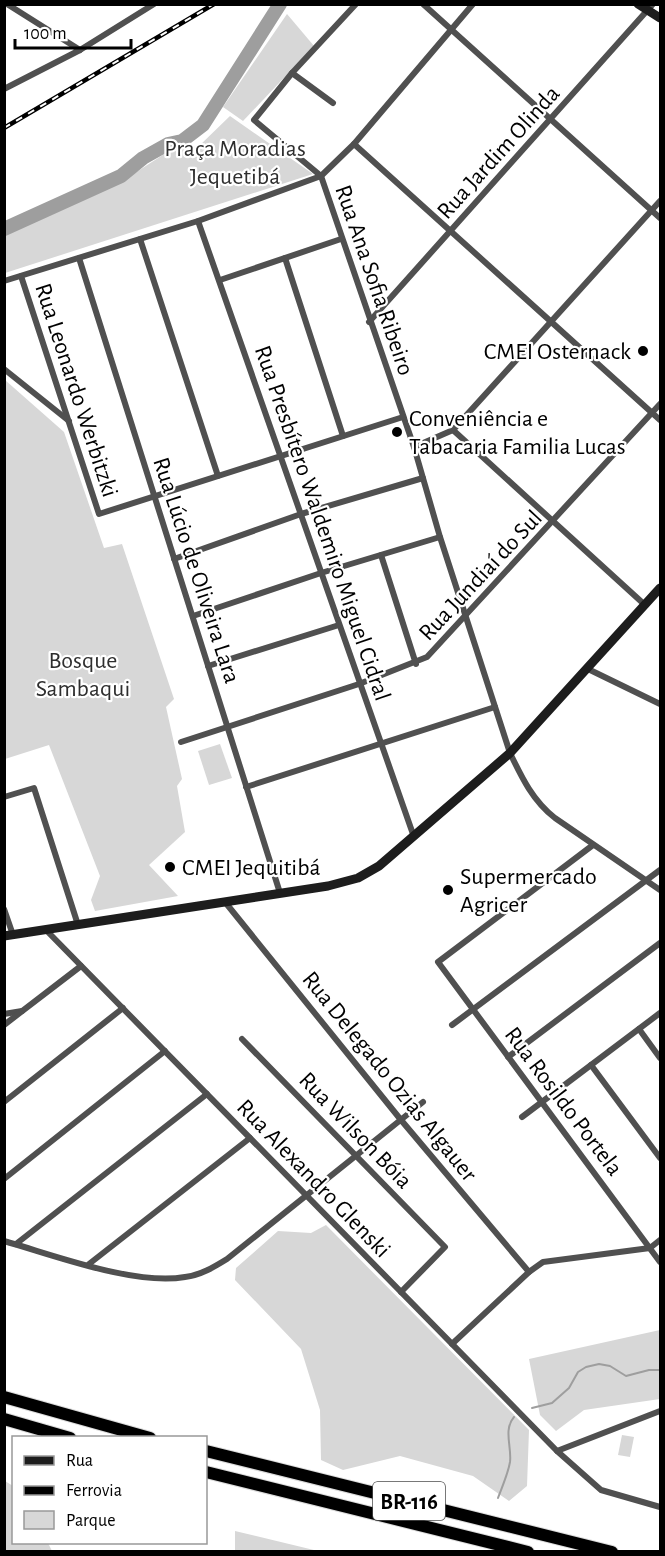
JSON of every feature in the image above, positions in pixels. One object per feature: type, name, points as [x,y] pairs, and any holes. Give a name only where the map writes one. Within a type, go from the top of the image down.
[{"type":"highway","points":[[4,1397],[146,1436]]},
{"type":"highway","points":[[4,1419],[66,1436]]},
{"type":"highway","name":"BR-116","points":[[207,1451],[612,1551]]},
{"type":"highway","name":"BR-116","points":[[207,1472],[528,1551]]},
{"type":"highway","points":[[437,1529],[492,1551]]},
{"type":"main road","points":[[638,4],[650,7],[660,18]]},
{"type":"main road","points":[[9,936],[328,886],[358,878],[379,866],[510,753],[660,588]]},
{"type":"street","points":[[7,4],[80,50]]},
{"type":"street","points":[[333,103],[292,73],[356,4]]},
{"type":"street","points":[[423,4],[660,218]]},
{"type":"street","points":[[4,281],[198,221],[321,176],[354,144],[473,4]]},
{"type":"street","points":[[4,89],[80,50],[150,5]]},
{"type":"street","name":"Rua Jardim Olinda","points":[[369,322],[650,7]]},
{"type":"street","name":"Rua Ana Sofia Ribeiro","points":[[292,73],[254,120],[321,176],[369,322],[414,447],[440,537],[510,753],[530,792],[541,806],[593,845],[660,890]]},
{"type":"street","points":[[354,144],[660,420]]},
{"type":"street","points":[[414,447],[453,430],[660,201]]},
{"type":"street","name":"Rua Presbítero Waldemiro Miguel Cidral","points":[[198,221],[414,837]]},
{"type":"street","points":[[140,239],[218,476]]},
{"type":"street","points":[[220,280],[341,239]]},
{"type":"street","name":"Rua Lúcio de Oliveira Lara","points":[[79,258],[280,893]]},
{"type":"street","points":[[285,258],[343,436]]},
{"type":"street","name":"Rua Leonardo Werbitzki","points":[[21,276],[99,514],[155,498]]},
{"type":"street","points":[[4,369],[70,421]]},
{"type":"street","name":"Rua Jundiaí do Sul","points":[[181,742],[359,684],[416,664],[427,657],[465,614],[556,521],[660,404]]},
{"type":"street","points":[[155,498],[403,417]]},
{"type":"street","points":[[453,430],[556,521],[645,605]]},
{"type":"street","points":[[174,559],[301,514],[423,478]]},
{"type":"street","points":[[193,616],[321,573],[440,537]]},
{"type":"street","points":[[381,555],[416,664]]},
{"type":"street","points":[[208,666],[339,625]]},
{"type":"street","points":[[588,669],[660,704]]},
{"type":"street","points":[[246,787],[381,746],[495,707]]},
{"type":"street","points":[[4,797],[34,788],[78,925]]},
{"type":"street","name":"Rua Rosildo Portela","points":[[593,845],[438,962],[660,1262]]},
{"type":"street","points":[[452,1025],[660,870]]},
{"type":"street","name":"Rua Delegado Ozias Algauer","points":[[225,902],[401,1120],[529,1272]]},
{"type":"street","points":[[4,909],[9,936]]},
{"type":"street","name":"Rua Alexandro Glenski","points":[[46,930],[557,1450],[601,1490],[660,1507]]},
{"type":"street","points":[[508,1057],[660,943]]},
{"type":"street","points":[[4,1025],[81,966]]},
{"type":"street","points":[[4,1102],[123,1008]]},
{"type":"street","points":[[4,1014],[22,1011]]},
{"type":"street","points":[[522,1117],[660,1013]]},
{"type":"street","points":[[639,1029],[660,1058]]},
{"type":"street","name":"Rua Wilson Bóia","points":[[242,1039],[445,1247],[401,1292]]},
{"type":"street","points":[[4,1179],[165,1051]]},
{"type":"street","points":[[591,1065],[660,1158]]},
{"type":"street","points":[[16,1245],[207,1094]]},
{"type":"street","points":[[4,1241],[148,1278],[170,1279],[196,1275],[227,1258],[423,1102]]},
{"type":"street","points":[[89,1264],[250,1138]]},
{"type":"street","points":[[452,1344],[529,1272],[552,1260],[650,1248],[660,1240]]},
{"type":"street","points":[[557,1450],[660,1411]]},
{"type":"green space","points":[[287,14],[314,46],[243,121],[223,107]]},
{"type":"green space","name":"Praça Moradias Jequetibá","points":[[230,116],[313,174],[5,273],[5,235],[121,182],[172,149],[199,146]]},
{"type":"green space","name":"Bosque Sambaqui","points":[[5,380],[64,432],[104,548],[122,544],[174,699],[166,707],[182,779],[177,786],[185,832],[149,865],[178,896],[95,911],[91,900],[100,876],[49,745],[5,759]]},
{"type":"green space","points":[[220,744],[232,778],[209,785],[198,751]]},
{"type":"green space","points":[[326,1225],[529,1430],[527,1486],[509,1501],[473,1476],[400,1456],[343,1470],[321,1460],[320,1410],[301,1349],[235,1280],[236,1268],[278,1231],[311,1233]]},
{"type":"green space","points":[[660,1330],[660,1399],[584,1410],[556,1431],[540,1415],[529,1359]]},
{"type":"green space","points":[[622,1435],[634,1437],[630,1457],[618,1455]]},
{"type":"green space","points":[[5,1481],[12,1485],[12,1544],[48,1544],[52,1551],[5,1551]]},
{"type":"green space","points":[[235,1531],[318,1551],[235,1551]]},
{"type":"waterway","points":[[4,229],[121,176],[143,158],[168,144],[182,141],[203,125],[280,4]]},
{"type":"waterway","points":[[532,1408],[552,1403],[569,1388],[578,1372],[586,1367],[599,1364],[610,1366],[626,1376],[649,1370],[660,1370]]},
{"type":"waterway","points":[[498,1498],[510,1462],[508,1433],[514,1417]]},
{"type":"railway","points":[[4,128],[214,4]]},
{"type":"place","name":"CMEI Osternack","points":[[643,351]]},
{"type":"place","name":"Conveniência e Tabacaria Familia Lucas","points":[[397,432]]},
{"type":"place","name":"CMEI Jequitibá","points":[[170,867]]},
{"type":"place","name":"Supermercado Agricer","points":[[448,890]]}]
